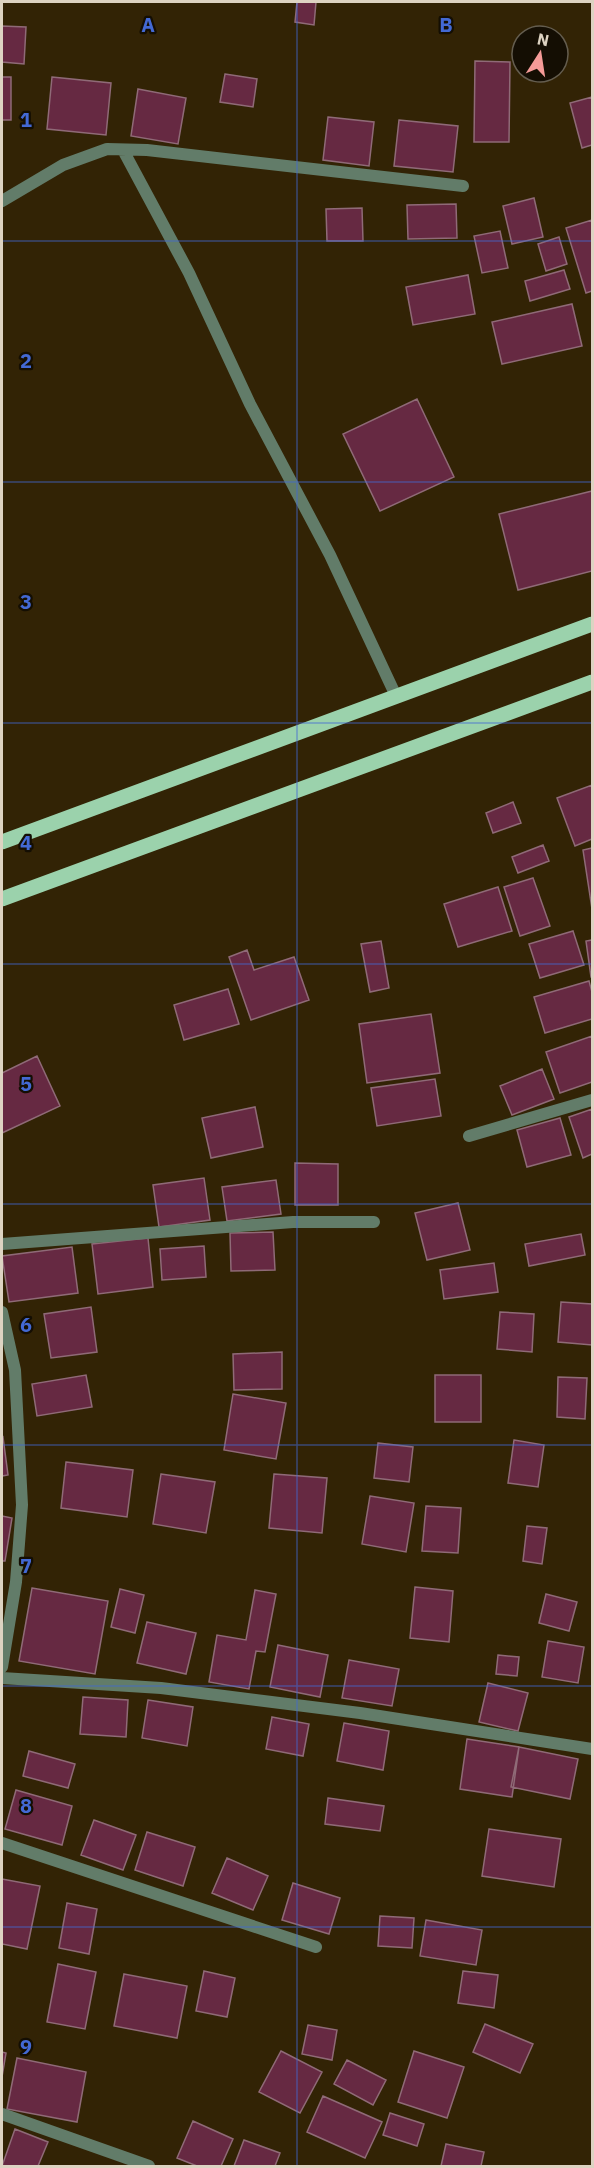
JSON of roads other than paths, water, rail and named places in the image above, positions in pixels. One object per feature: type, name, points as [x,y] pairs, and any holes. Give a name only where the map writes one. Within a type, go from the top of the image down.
[{"type":"main road","points":[[2,842],[592,624]]},
{"type":"main road","points":[[2,899],[592,682]]},
{"type":"street","points":[[2,201],[63,165],[107,149],[147,150],[463,186]]},
{"type":"street","points":[[123,150],[189,273],[250,404],[330,555],[396,696]]},
{"type":"street","points":[[469,1136],[592,1100]]},
{"type":"street","points":[[2,1244],[293,1222],[374,1221]]},
{"type":"street","points":[[2,1312],[15,1370],[22,1505],[16,1582],[6,1618],[2,1667]]},
{"type":"street","points":[[2,1678],[161,1688],[360,1713],[592,1749]]},
{"type":"street","points":[[2,1844],[316,1947]]},
{"type":"street","points":[[2,2114],[149,2166]]}]
